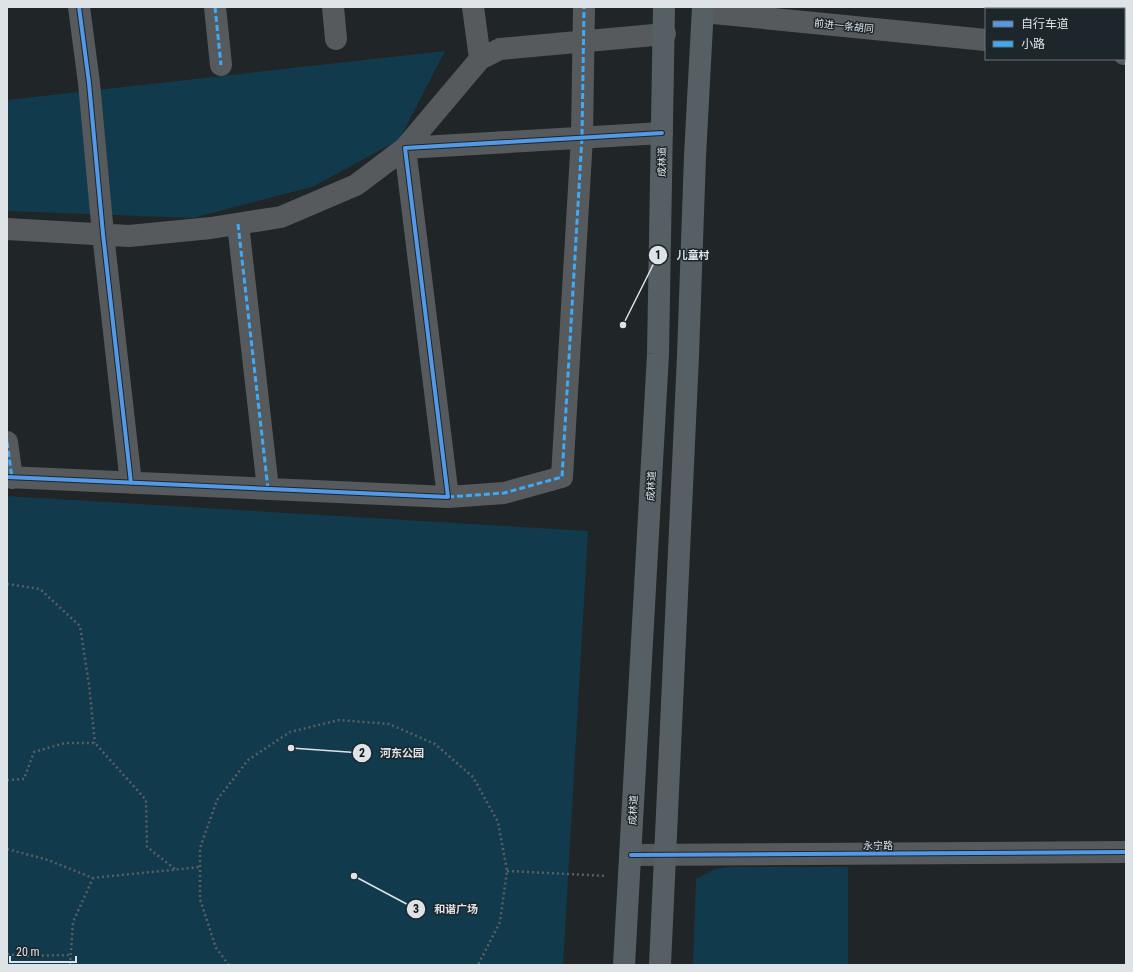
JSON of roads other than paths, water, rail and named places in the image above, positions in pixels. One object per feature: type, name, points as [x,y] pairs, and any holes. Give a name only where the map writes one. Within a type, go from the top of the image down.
[{"type":"main road","name":"成林道","points":[[624,965],[658,354],[665,34],[664,7]]},
{"type":"main road","points":[[660,965],[695,156],[703,9]]},
{"type":"street","points":[[79,7],[89,83],[103,234],[131,483]]},
{"type":"street","points":[[215,7],[221,65]]},
{"type":"street","points":[[332,7],[336,39]]},
{"type":"street","points":[[473,7],[480,59]]},
{"type":"street","points":[[7,442],[9,478],[448,497],[504,493],[562,477],[582,138],[584,7]]},
{"type":"street","name":"前进一条胡同","points":[[703,9],[985,40]]},
{"type":"street","points":[[7,229],[129,236],[211,228],[281,217],[356,185],[406,148],[480,59],[500,50],[665,34]]},
{"type":"street","points":[[406,148],[662,133]]},
{"type":"street","points":[[406,148],[448,497]]},
{"type":"street","points":[[238,224],[268,489]]},
{"type":"street","name":"永宁路","points":[[631,855],[1126,852]]},
{"type":"place","name":"儿童村","points":[[623,325]]},
{"type":"place","name":"河东公园","points":[[291,748]]},
{"type":"place","name":"和谐广场","points":[[354,876]]}]
